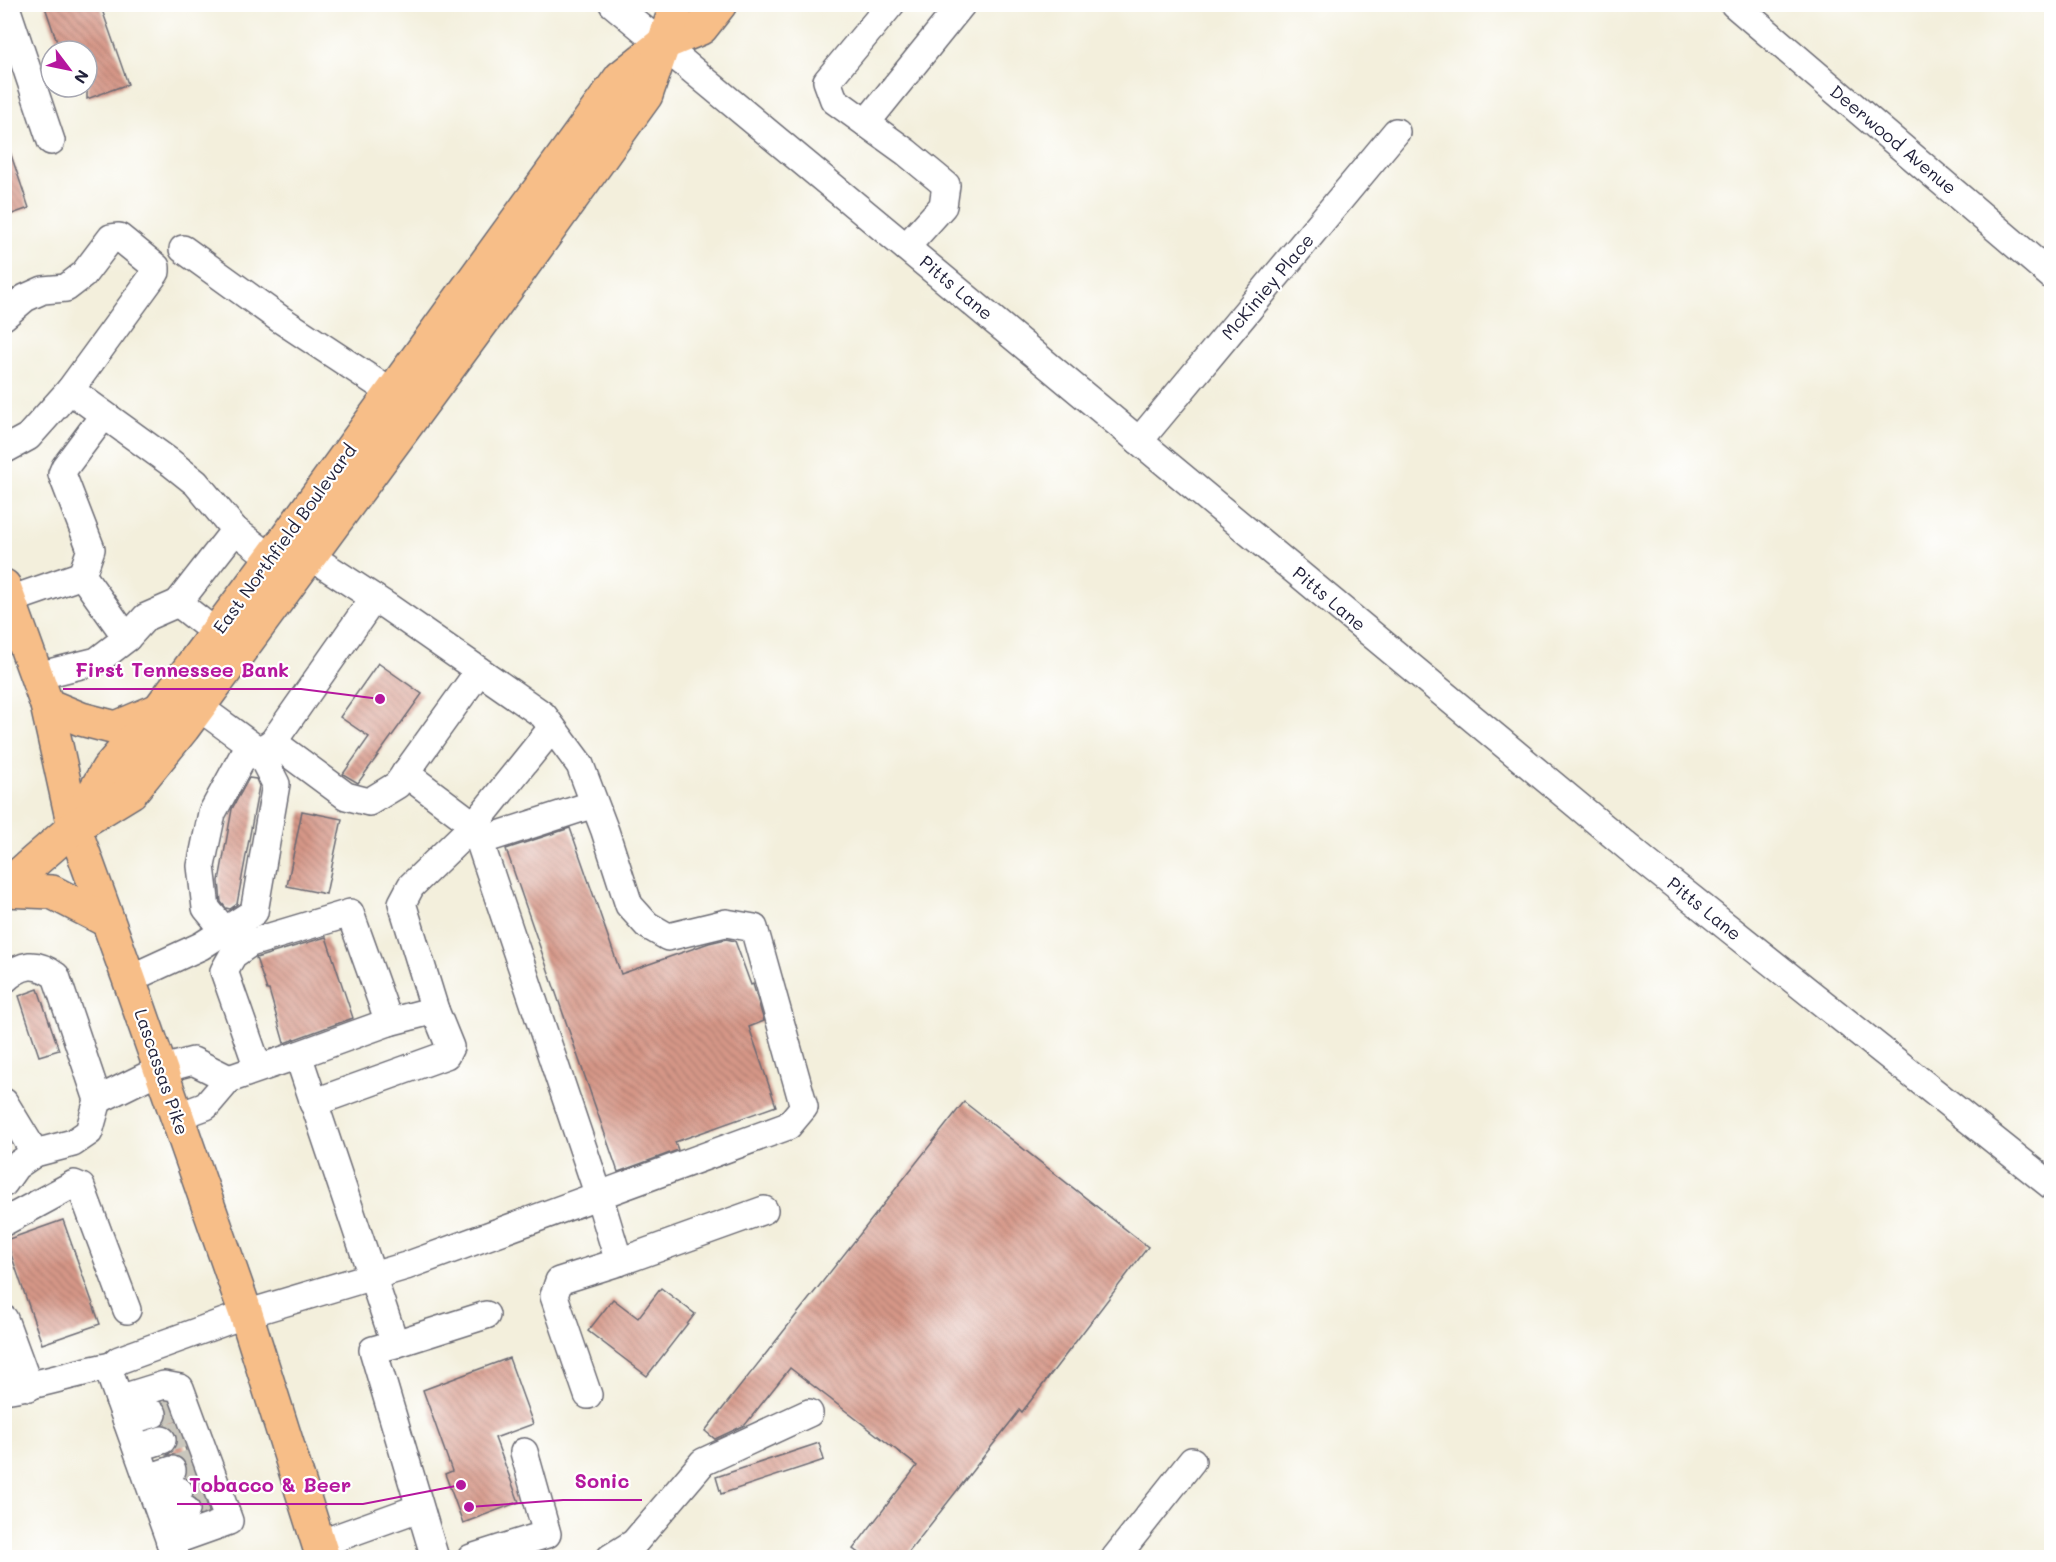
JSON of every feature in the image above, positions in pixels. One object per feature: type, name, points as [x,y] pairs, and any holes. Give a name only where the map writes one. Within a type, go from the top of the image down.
[{"type":"main road","points":[[662,44],[677,4]]},
{"type":"main road","name":"East Northfield Boulevard","points":[[74,827],[108,769],[158,711],[216,633],[289,551],[482,297],[621,77],[662,44],[701,28],[720,4]]},
{"type":"main road","name":"East Northfield Boulevard","points":[[74,827],[131,792],[199,707],[289,551],[392,393],[482,297]]},
{"type":"main road","name":"Lascassas Pike","points":[[7,592],[42,690],[74,827],[246,1314],[321,1551]]},
{"type":"main road","points":[[42,690],[81,719],[116,728],[158,711]]},
{"type":"main road","points":[[4,889],[74,827]]},
{"type":"main road","points":[[4,889],[52,892],[106,920]]},
{"type":"street","points":[[4,4],[51,141]]},
{"type":"street","name":"Pitts Lane","points":[[613,4],[1647,863],[2052,1186]]},
{"type":"street","points":[[891,4],[826,81],[834,100],[906,152],[946,185],[944,206],[906,246]]},
{"type":"street","points":[[866,123],[962,4]]},
{"type":"street","name":"Deerwood Avenue","points":[[1734,4],[2052,276]]},
{"type":"street","name":"McKiniey Place","points":[[1139,441],[1396,132]]},
{"type":"street","points":[[4,316],[25,298],[42,290],[66,288],[83,275],[111,238],[119,237],[156,267],[156,272],[70,390],[28,437],[4,450]]},
{"type":"street","points":[[183,249],[392,393]]},
{"type":"street","points":[[70,390],[196,483],[235,530],[289,551],[374,598],[543,715],[580,765],[629,904],[647,925],[668,937],[726,923],[754,928],[804,1107],[788,1126],[599,1196],[406,1266],[246,1314],[118,1360],[112,1366],[110,1374],[123,1410],[169,1438],[185,1497]]},
{"type":"street","points":[[82,575],[91,549],[62,474],[65,466],[104,415]]},
{"type":"street","points":[[42,690],[97,661],[127,638],[146,617],[178,603],[235,530]]},
{"type":"street","points":[[7,592],[82,575]]},
{"type":"street","points":[[82,575],[127,638]]},
{"type":"street","points":[[225,931],[206,908],[201,866],[212,813],[242,758],[266,746],[374,598]]},
{"type":"street","points":[[178,603],[216,633]]},
{"type":"street","points":[[199,707],[330,784],[346,796],[369,802],[397,785],[479,671]]},
{"type":"street","points":[[314,1103],[447,1055],[450,1047],[435,1010],[402,903],[411,886],[477,833],[552,728]]},
{"type":"street","points":[[129,980],[201,946],[254,912],[276,784],[266,746]]},
{"type":"street","points":[[405,773],[477,833],[620,1262]]},
{"type":"street","points":[[477,833],[594,804]]},
{"type":"street","points":[[258,1068],[224,971],[233,955],[250,944],[350,913],[389,1022]]},
{"type":"street","points":[[4,980],[15,970],[29,965],[46,968],[56,976],[98,1100],[89,1132],[73,1143],[35,1153],[16,1166],[4,1183]]},
{"type":"street","points":[[176,1117],[206,1106],[229,1079],[389,1022],[435,1010]]},
{"type":"street","points":[[297,1055],[395,1344]]},
{"type":"street","points":[[98,1100],[159,1070],[193,1061],[229,1079]]},
{"type":"street","points":[[4,1102],[35,1153]]},
{"type":"street","points":[[8,1212],[74,1184],[81,1187],[127,1310]]},
{"type":"street","points":[[588,1395],[554,1296],[559,1281],[620,1262],[764,1210]]},
{"type":"street","points":[[435,1557],[373,1350],[486,1315]]},
{"type":"street","points":[[4,1319],[17,1388],[83,1370],[112,1366]]},
{"type":"street","points":[[123,1410],[164,1385],[180,1388],[171,1408],[169,1438],[185,1497]]},
{"type":"street","points":[[123,1410],[171,1408]]},
{"type":"street","points":[[610,1557],[634,1543],[703,1462],[809,1413]]},
{"type":"street","points":[[471,1557],[547,1534],[524,1452]]},
{"type":"street","points":[[1115,1557],[1192,1461]]},
{"type":"street","points":[[321,1551],[419,1508]]},
{"type":"building","points":[[44,4],[100,4],[128,84],[99,95],[99,39],[56,39]]},
{"type":"building","points":[[7,143],[29,208],[4,217],[4,144]]},
{"type":"building","points":[[378,663],[422,694],[358,783],[343,774],[369,737],[340,717]]},
{"type":"building","points":[[249,778],[256,779],[259,786],[237,904],[230,909],[221,902],[219,881],[232,809]]},
{"type":"building","points":[[302,811],[342,819],[326,894],[287,886]]},
{"type":"building","points":[[570,828],[621,974],[709,943],[726,939],[735,941],[751,985],[753,984],[764,1021],[749,1027],[776,1106],[675,1142],[678,1150],[618,1172],[506,849]]},
{"type":"building","points":[[326,937],[353,1018],[284,1043],[269,990],[267,990],[256,958]]},
{"type":"building","points":[[38,989],[59,1050],[39,1056],[19,996]]},
{"type":"building","points":[[964,1102],[1148,1247],[1022,1412],[1020,1410],[905,1557],[864,1557],[853,1549],[917,1466],[790,1368],[745,1425],[715,1439],[705,1431]]},
{"type":"building","points":[[63,1220],[100,1324],[42,1344],[6,1240]]},
{"type":"building","points":[[661,1288],[695,1314],[647,1376],[588,1331],[613,1299],[638,1318]]},
{"type":"building","points":[[509,1358],[533,1424],[495,1438],[519,1502],[463,1523],[445,1474],[452,1471],[423,1390]]},
{"type":"building","points":[[163,1402],[168,1402],[209,1512],[201,1514],[201,1504],[193,1497],[194,1485],[186,1477],[187,1466],[183,1459],[176,1455],[167,1455],[174,1450],[177,1436],[173,1429],[165,1425],[168,1409]]},
{"type":"building","points":[[819,1443],[824,1460],[721,1494],[716,1477]]},
{"type":"tunnel","points":[[153,1414],[173,1408]]},
{"type":"tunnel","points":[[162,1440],[182,1434]]},
{"type":"tunnel","points":[[172,1470],[192,1463]]},
{"type":"tunnel","points":[[179,1491],[199,1484]]},
{"type":"tunnel","points":[[186,1510],[206,1504]]},
{"type":"place","name":"First Tennessee Bank","points":[[380,699]]},
{"type":"place","name":"Tobacco & Beer","points":[[461,1485]]},
{"type":"place","name":"Sonic","points":[[469,1507]]}]
